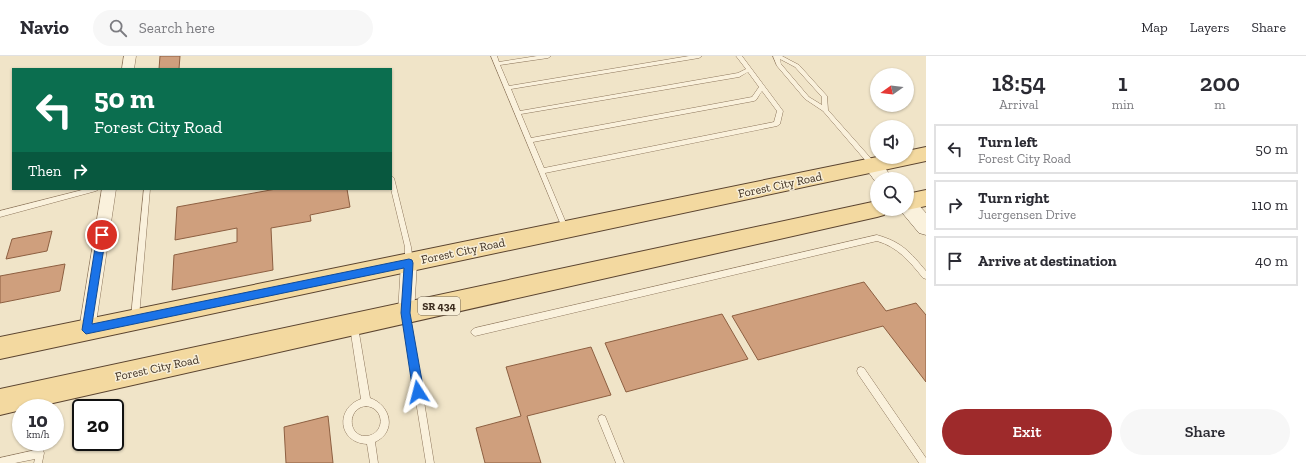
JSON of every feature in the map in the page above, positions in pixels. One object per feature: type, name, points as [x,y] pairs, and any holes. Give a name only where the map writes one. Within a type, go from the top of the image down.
[{"type":"main road","name":"Forest City Road","points":[[879,172],[926,154]]},
{"type":"main road","name":"Forest City Road","points":[[0,348],[566,230],[870,174]]},
{"type":"main road","points":[[914,201],[926,198]]},
{"type":"main road","name":"Forest City Road","points":[[0,402],[870,211]]},
{"type":"street","points":[[128,68],[130,56]]},
{"type":"street","points":[[86,330],[109,190]]},
{"type":"street","points":[[914,213],[926,227]]},
{"type":"street","points":[[406,313],[409,263]]},
{"type":"lane","points":[[494,56],[566,230]]},
{"type":"lane","points":[[497,64],[548,56]]},
{"type":"lane","points":[[507,88],[699,56]]},
{"type":"lane","points":[[542,171],[777,124],[780,111],[739,56]]},
{"type":"lane","points":[[777,56],[797,66],[825,97],[825,110]]},
{"type":"lane","points":[[777,56],[779,65],[807,98],[825,110],[879,172]]},
{"type":"lane","points":[[518,113],[739,75],[749,70]]},
{"type":"lane","points":[[529,141],[754,99],[762,87]]},
{"type":"lane","points":[[392,182],[408,246],[409,263]]},
{"type":"lane","points":[[0,214],[92,190]]},
{"type":"lane","points":[[135,320],[147,190]]},
{"type":"lane","points":[[475,332],[877,238],[890,241],[903,249],[926,276]]},
{"type":"lane","points":[[406,313],[430,463]]},
{"type":"lane","points":[[353,324],[366,402]]},
{"type":"lane","points":[[861,371],[922,454],[924,463]]},
{"type":"lane","points":[[366,402],[378,404],[385,413],[384,426],[381,432],[370,439],[358,439],[352,436],[348,424],[350,412],[354,407],[366,402]]},
{"type":"lane","points":[[602,419],[620,463]]},
{"type":"lane","points":[[370,439],[374,463]]},
{"type":"lane","points":[[0,462],[40,453],[38,463]]},
{"type":"building","points":[[160,56],[180,56],[179,68],[159,68]]},
{"type":"building","points":[[270,190],[347,190],[350,207],[310,215],[311,221],[271,228],[273,270],[172,290],[174,255],[237,242],[237,228],[175,240],[177,207]]},
{"type":"building","points":[[52,231],[47,251],[6,259],[12,239]]},
{"type":"building","points":[[65,264],[60,291],[0,303],[0,276]]},
{"type":"building","points":[[864,282],[886,311],[916,303],[926,315],[926,382],[883,326],[758,360],[732,316]]},
{"type":"building","points":[[722,314],[748,359],[626,392],[605,343]]},
{"type":"building","points":[[591,347],[611,395],[527,416],[541,463],[485,463],[476,428],[521,416],[506,367]]},
{"type":"building","points":[[328,416],[333,463],[286,463],[284,427]]},
{"type":"route","points":[[102,235],[86,330],[409,263],[406,313],[418,392]]}]
